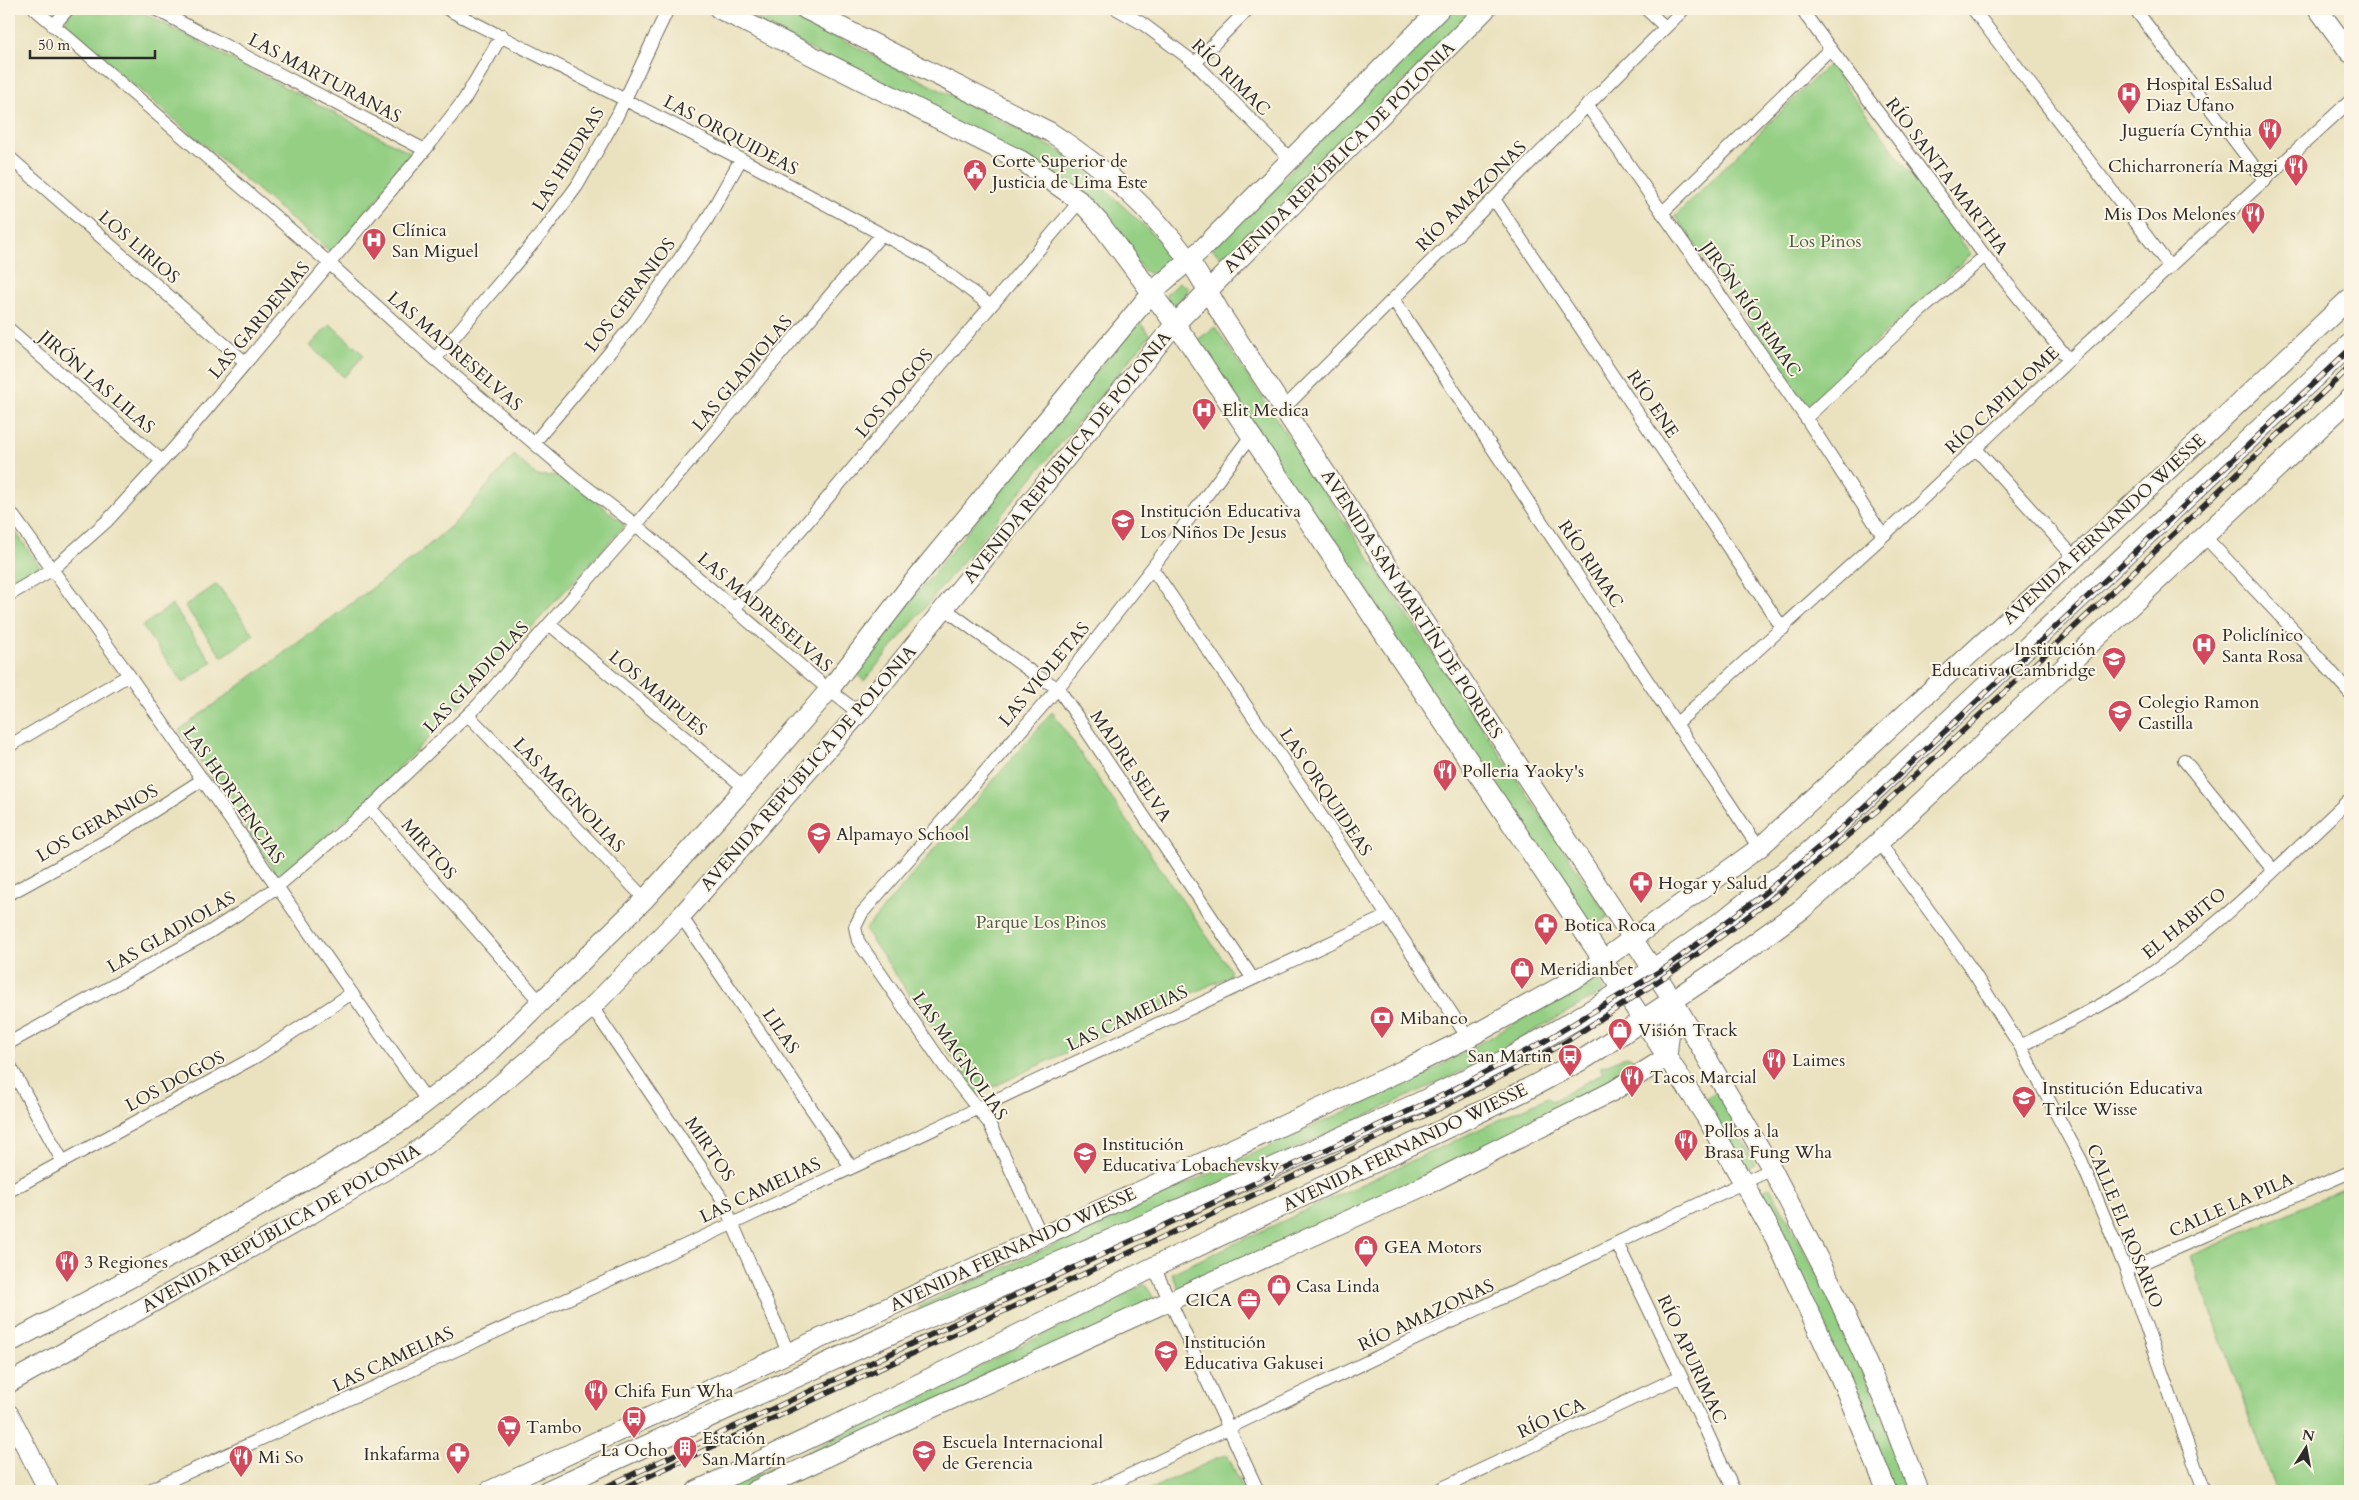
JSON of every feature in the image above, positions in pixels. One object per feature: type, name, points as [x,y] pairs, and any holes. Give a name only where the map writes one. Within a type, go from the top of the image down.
[{"type":"main road","points":[[719,9],[995,146],[1046,176],[1080,201],[1099,222],[1175,324],[1251,436],[1643,1020],[1706,1118],[1742,1184],[1775,1238],[1843,1384],[1887,1491]]},
{"type":"main road","name":"AVENIDA REPÚBLICA DE POLONIA","points":[[9,1343],[298,1185],[402,1121],[486,1056],[645,898],[745,788],[829,690],[909,587],[1152,292],[1204,248],[1440,9]]},
{"type":"main road","name":"AVENIDA REPÚBLICA DE POLONIA","points":[[9,1383],[311,1214],[411,1154],[448,1128],[592,1007],[681,916],[859,712],[1175,324],[1206,290],[1486,9]]},
{"type":"main road","points":[[2318,9],[2350,53]]},
{"type":"main road","name":"AVENIDA SAN MARTÍN DE PORRES","points":[[815,11],[1050,132],[1075,148],[1113,177],[1146,209],[1189,260],[1206,290],[1283,409],[1673,1000],[1772,1170],[1834,1290],[1890,1415],[1919,1491]]},
{"type":"main road","name":"AVENIDA FERNANDO WIESSE","points":[[489,1491],[1403,1070],[1468,1038],[1583,974],[1758,848],[2075,558],[2350,298]]},
{"type":"main road","name":"AVENIDA FERNANDO WIESSE","points":[[547,1491],[897,1331],[1126,1233],[1423,1101],[1513,1056],[1622,990],[1725,919],[1812,850],[2350,344]]},
{"type":"main road","name":"AVENIDA FERNANDO WIESSE","points":[[697,1491],[835,1426],[1154,1267],[1522,1092],[1587,1057],[1714,974],[1802,909],[1879,842],[2350,399]]},
{"type":"main road","points":[[1667,1058],[1673,1000]]},
{"type":"main road","points":[[754,1491],[1169,1300],[1424,1186],[1613,1091],[1667,1058]]},
{"type":"main road","points":[[1687,1089],[1716,1073]]},
{"type":"main road","points":[[9,1414],[49,1491]]},
{"type":"street","name":"LAS MADRESELVAS","points":[[35,9],[330,262],[435,359],[576,479],[636,525],[829,690],[859,712]]},
{"type":"street","points":[[53,26],[68,9]]},
{"type":"street","name":"LAS MARTURANAS","points":[[155,9],[425,150]]},
{"type":"street","name":"LAS ORQUIDEAS","points":[[448,9],[742,159],[928,259],[991,306]]},
{"type":"street","name":"LAS HIEDRAS","points":[[435,359],[545,229],[577,186],[625,99],[668,9]]},
{"type":"street","name":"RÍO RIMAC","points":[[1117,9],[1143,24],[1195,63],[1291,160]]},
{"type":"street","points":[[1195,63],[1248,9]]},
{"type":"street","points":[[1646,9],[1665,27]]},
{"type":"street","name":"RÍO AMAZONAS","points":[[1283,409],[1684,9]]},
{"type":"street","name":"RÍO SANTA MARTHA","points":[[1801,9],[1984,256],[2069,360]]},
{"type":"street","points":[[1973,9],[2170,267]]},
{"type":"street","points":[[2135,9],[2265,181]]},
{"type":"street","name":"LAS GARDENIAS","points":[[9,595],[53,569],[107,521],[162,461],[425,150],[464,100],[502,35]]},
{"type":"street","points":[[1662,213],[1830,49]]},
{"type":"street","name":"RÍO CAPILLOME","points":[[1676,724],[1783,629],[2069,360],[2350,101]]},
{"type":"street","name":"JIRÓN RÍO RIMAC","points":[[1587,105],[1806,418],[1883,536]]},
{"type":"street","name":"LOS LIRIOS","points":[[9,157],[246,363]]},
{"type":"street","name":"LOS GERANIOS","points":[[534,443],[636,322],[706,221],[742,159]]},
{"type":"street","name":"RÍO ENE","points":[[1494,199],[1783,629]]},
{"type":"street","name":"LOS DOGOS","points":[[734,608],[1080,201]]},
{"type":"street","name":"LAS GLADIOLAS","points":[[9,1044],[208,933],[278,886],[370,808],[468,716],[636,525],[881,234]]},
{"type":"street","points":[[1806,418],[1918,313],[1984,256]]},
{"type":"street","name":"RÍO RIMAC","points":[[1393,299],[1758,848]]},
{"type":"street","name":"JIRÓN LAS LILAS","points":[[9,329],[162,461]]},
{"type":"street","name":"LAS VIOLETAS","points":[[855,927],[862,913],[1058,688],[1152,568],[1251,436]]},
{"type":"street","points":[[1976,449],[2075,558]]},
{"type":"street","name":"LAS HORTENCIAS","points":[[9,510],[129,675],[428,1102]]},
{"type":"street","points":[[2204,536],[2303,640],[2350,694]]},
{"type":"street","name":"LAS ORQUIDEAS","points":[[1152,568],[1324,820],[1468,1038]]},
{"type":"street","name":"MADRE SELVA","points":[[944,608],[1037,676],[1058,688],[1253,979]]},
{"type":"street","name":"LOS MAIPUES","points":[[549,624],[745,788]]},
{"type":"street","points":[[9,746],[129,675]]},
{"type":"street","name":"LAS MAGNOLIAS","points":[[468,716],[645,898]]},
{"type":"street","points":[[2184,760],[2274,870]]},
{"type":"street","name":"LOS GERANIOS","points":[[9,894],[113,836],[202,780]]},
{"type":"street","name":"EL HABITO","points":[[2020,1046],[2085,1015],[2129,989],[2180,952],[2274,870],[2350,799]]},
{"type":"street","name":"MIRTOS","points":[[370,808],[541,1003]]},
{"type":"street","name":"CALLE EL ROSARIO","points":[[1879,842],[1970,967],[2020,1046],[2081,1160],[2126,1270],[2204,1491]]},
{"type":"street","name":"LILAS","points":[[681,916],[851,1166]]},
{"type":"street","name":"LAS CAMELIAS","points":[[147,1491],[734,1224],[851,1166],[1387,916]]},
{"type":"street","name":"LAS MAGNOLIAS","points":[[855,927],[858,942],[989,1124],[1042,1237]]},
{"type":"street","name":"LOS DOGOS","points":[[9,1191],[257,1056],[352,993]]},
{"type":"street","name":"MIRTOS","points":[[592,1007],[721,1197],[788,1352]]},
{"type":"street","points":[[9,1064],[63,1162]]},
{"type":"street","name":"RÍO AMAZONAS","points":[[1096,1491],[1772,1170]]},
{"type":"street","name":"CALLE LA PILA","points":[[2126,1270],[2350,1172]]},
{"type":"street","name":"RÍO APURIMAC","points":[[1617,1243],[1734,1491]]},
{"type":"street","points":[[1154,1267],[1258,1491]]},
{"type":"street","name":"RÍO ICA","points":[[1436,1491],[1681,1376]]},
{"type":"green space","points":[[71,9],[136,9],[414,155],[332,253],[64,26]]},
{"type":"green space","points":[[737,9],[782,9],[1069,156],[1167,247],[1173,256],[1171,266],[1157,274],[1143,270],[1089,202]]},
{"type":"green space","points":[[1453,9],[1476,9],[1225,261],[1212,249]]},
{"type":"green space","name":"Los Pinos","points":[[1829,64],[1971,254],[1807,406],[1675,216]]},
{"type":"green space","points":[[1179,283],[1188,287],[1187,292],[1177,304],[1169,302],[1166,299],[1167,293]]},
{"type":"green space","points":[[1138,320],[1150,335],[864,681],[852,670],[925,584]]},
{"type":"green space","points":[[330,324],[364,355],[344,377],[310,346]]},
{"type":"green space","points":[[1215,327],[1608,916],[1591,931],[1196,341]]},
{"type":"green space","points":[[514,455],[537,476],[564,475],[625,525],[459,707],[355,812],[278,876],[179,730],[416,556],[457,521]]},
{"type":"green space","points":[[9,523],[41,568],[9,587]]},
{"type":"green space","points":[[217,584],[254,635],[222,657],[185,606]]},
{"type":"green space","points":[[172,605],[212,662],[183,683],[142,626]]},
{"type":"green space","name":"Parque Los Pinos","points":[[1052,712],[1231,971],[1229,976],[978,1094],[865,930]]},
{"type":"green space","points":[[1595,977],[1604,991],[1469,1068],[1059,1258],[921,1315],[918,1307],[1423,1076]]},
{"type":"green space","points":[[1627,1056],[1639,1062],[1634,1070],[1483,1151],[1180,1292],[1172,1273],[1548,1097],[1552,1101],[1603,1073],[1600,1067]]},
{"type":"green space","points":[[1717,1092],[1756,1165],[1744,1172],[1704,1099]]},
{"type":"green space","points":[[2350,1186],[2350,1491],[2276,1491],[2191,1256]]},
{"type":"green space","points":[[1770,1187],[1835,1308],[1876,1399],[1911,1491],[1892,1491],[1758,1194]]},
{"type":"green space","points":[[1145,1284],[1157,1303],[750,1491],[721,1491],[797,1457]]},
{"type":"green space","points":[[1227,1454],[1244,1491],[1146,1491]]},
{"type":"railway","points":[[597,1491],[1443,1095],[1545,1041],[1668,966],[1761,896],[1852,819],[2350,349]]},
{"type":"railway","points":[[617,1491],[1449,1104],[1564,1043],[1678,968],[1781,892],[1879,809],[2350,367]]},
{"type":"place","name":"Hospital EsSalud Diaz Ufano","points":[[2129,115]]},
{"type":"place","name":"Juguería Cynthia","points":[[2270,151]]},
{"type":"place","name":"Chicharronería Maggi","points":[[2296,187]]},
{"type":"place","name":"Corte Superior de Justicia de Lima Este","points":[[975,192]]},
{"type":"place","name":"Mis Dos Melones","points":[[2253,235]]},
{"type":"place","name":"Clínica San Miguel","points":[[374,261]]},
{"type":"place","name":"Elit Medica","points":[[1204,431]]},
{"type":"place","name":"Institución Educativa Los Niños De Jesus","points":[[1123,542]]},
{"type":"place","name":"Policlínico Santa Rosa","points":[[2204,666]]},
{"type":"place","name":"Institución Educativa Cambridge","points":[[2114,680]]},
{"type":"place","name":"Colegio Ramon Castilla","points":[[2120,733]]},
{"type":"place","name":"Polleria Yaoky's","points":[[1445,792]]},
{"type":"place","name":"Alpamayo School","points":[[819,855]]},
{"type":"place","name":"Hogar y Salud","points":[[1641,904]]},
{"type":"place","name":"Botica Roca","points":[[1546,946]]},
{"type":"place","name":"Meridianbet","points":[[1522,990]]},
{"type":"place","name":"Mibanco","points":[[1382,1039]]},
{"type":"place","name":"Visión Track","points":[[1620,1051]]},
{"type":"place","name":"San Martin","points":[[1570,1077]]},
{"type":"place","name":"Laimes","points":[[1774,1081]]},
{"type":"place","name":"Tacos Marcial","points":[[1632,1098]]},
{"type":"place","name":"Institución Educativa Trilce Wisse","points":[[2024,1119]]},
{"type":"place","name":"Pollos a la Brasa Fung Wha","points":[[1686,1162]]},
{"type":"place","name":"Institución Educativa Lobachevsky","points":[[1085,1175]]},
{"type":"place","name":"GEA Motors","points":[[1366,1268]]},
{"type":"place","name":"3 Regiones","points":[[67,1283]]},
{"type":"place","name":"Casa Linda","points":[[1279,1307]]},
{"type":"place","name":"CICA","points":[[1249,1321]]},
{"type":"place","name":"Institución Educativa Gakusei","points":[[1166,1373]]},
{"type":"place","name":"Chifa Fun Wha","points":[[596,1412]]},
{"type":"place","name":"La Ocho","points":[[634,1439]]},
{"type":"place","name":"Tambo","points":[[509,1448]]},
{"type":"place","name":"Estación San Martín","points":[[685,1469]]},
{"type":"place","name":"Escuela Internacional de Gerencia","points":[[924,1473]]},
{"type":"place","name":"Inkafarma","points":[[458,1475]]},
{"type":"place","name":"Mi So","points":[[241,1478]]}]
